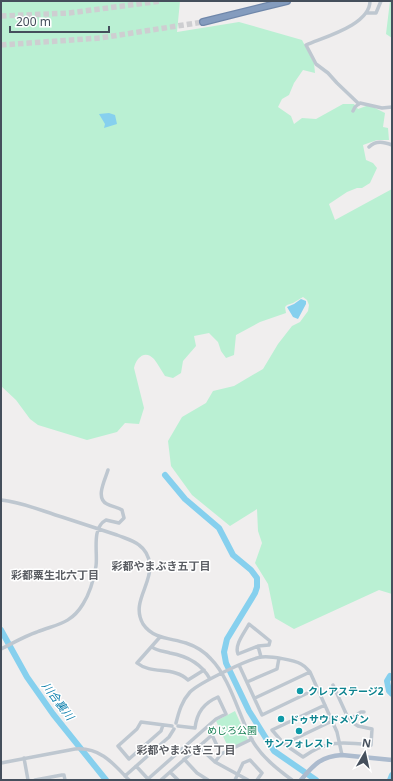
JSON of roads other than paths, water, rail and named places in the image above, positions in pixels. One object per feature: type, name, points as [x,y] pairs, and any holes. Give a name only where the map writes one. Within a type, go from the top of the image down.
[{"type":"highway","points":[[204,22],[287,1]]},
{"type":"main road","points":[[302,779],[318,762],[328,757],[342,755],[392,760]]},
{"type":"street","points":[[370,1],[370,8],[356,23],[306,45],[316,64],[328,72],[358,104],[382,108],[392,107]]},
{"type":"street","points":[[366,13],[376,13],[381,1]]},
{"type":"street","points":[[353,112],[358,104]]},
{"type":"street","points":[[369,147],[380,142],[392,145]]},
{"type":"street","points":[[1,649],[25,637],[60,625],[73,617],[83,604],[97,562],[96,543],[100,525],[104,521],[109,520],[119,523],[124,518],[122,510],[108,505],[101,496],[108,470]]},
{"type":"street","points":[[1,500],[99,529],[136,542],[146,552],[149,560],[149,573],[140,600],[139,611],[144,625],[150,632],[160,637],[188,644],[199,649],[211,658],[222,674],[252,740],[270,763],[292,780]]},
{"type":"street","points":[[249,624],[270,641],[269,645],[258,646],[238,654],[236,650],[249,624]]},
{"type":"street","points":[[160,637],[137,663],[146,668],[175,672],[188,680],[204,670]]},
{"type":"street","points":[[258,646],[261,657]]},
{"type":"street","points":[[152,647],[186,657],[198,664],[210,679]]},
{"type":"street","points":[[177,724],[181,706],[188,695],[198,686],[229,670],[261,657],[279,658],[300,663],[310,672],[337,732],[342,755]]},
{"type":"street","points":[[247,682],[277,669],[279,658]]},
{"type":"street","points":[[240,665],[262,715],[318,688]]},
{"type":"street","points":[[255,698],[310,672]]},
{"type":"street","points":[[325,705],[272,730],[284,744],[303,757],[322,746],[340,742],[371,745],[372,729],[358,726],[349,720],[333,685]]},
{"type":"street","points":[[136,766],[148,779],[216,719],[226,714],[218,697],[209,701],[203,707],[198,714],[194,728]]},
{"type":"street","points":[[349,720],[361,712],[364,712]]},
{"type":"street","points":[[284,744],[332,721]]},
{"type":"street","points":[[163,725],[161,731],[129,759],[118,746],[138,729],[141,722],[163,725],[173,727]]},
{"type":"street","points":[[125,776],[171,735],[173,723],[194,728],[200,733]]},
{"type":"street","points":[[161,780],[212,735],[221,754]]},
{"type":"street","points":[[215,762],[221,754],[252,740]]},
{"type":"street","points":[[199,747],[206,756],[248,780]]},
{"type":"street","points":[[1,763],[71,750],[91,750],[108,758],[129,780]]},
{"type":"street","points":[[24,758],[28,780]]},
{"type":"street","points":[[184,759],[197,773],[208,780]]},
{"type":"street","points":[[235,780],[243,763],[250,760],[262,773],[257,780]]},
{"type":"street","points":[[170,772],[178,780]]},
{"type":"street","points":[[35,780],[62,775],[64,775],[65,780]]},
{"type":"water","points":[[109,113],[115,115],[117,124],[104,128],[105,124],[99,114]]},
{"type":"water","points":[[301,299],[306,301],[306,304],[298,319],[293,317],[287,307]]},
{"type":"waterway","points":[[165,475],[185,499],[219,528],[233,555],[251,570],[257,578],[255,593],[227,639],[224,652],[226,663],[249,711],[274,751],[316,780]]},
{"type":"waterway","name":"川合裏川","points":[[1,630],[27,677],[53,714],[106,780]]},
{"type":"waterway","points":[[390,676],[387,681],[389,691],[392,694]]},
{"type":"waterway","points":[[390,780],[392,775]]},
{"type":"tunnel","points":[[1,16],[69,13],[161,1]]},
{"type":"tunnel","points":[[1,45],[100,38],[203,22]]},
{"type":"place","name":"クレアステージ2","points":[[300,691]]},
{"type":"place","name":"ドゥサウドメゾン","points":[[281,719]]},
{"type":"place","name":"サンフォレスト","points":[[299,731]]},
{"type":"district","name":"彩都やまぶき五丁目","points":[[161,566]]},
{"type":"district","name":"彩都粟生北六丁目","points":[[55,575]]},
{"type":"district","name":"彩都やまぶき三丁目","points":[[186,750]]},
{"type":"park label","name":"めじろ公園","points":[[232,730]]}]
